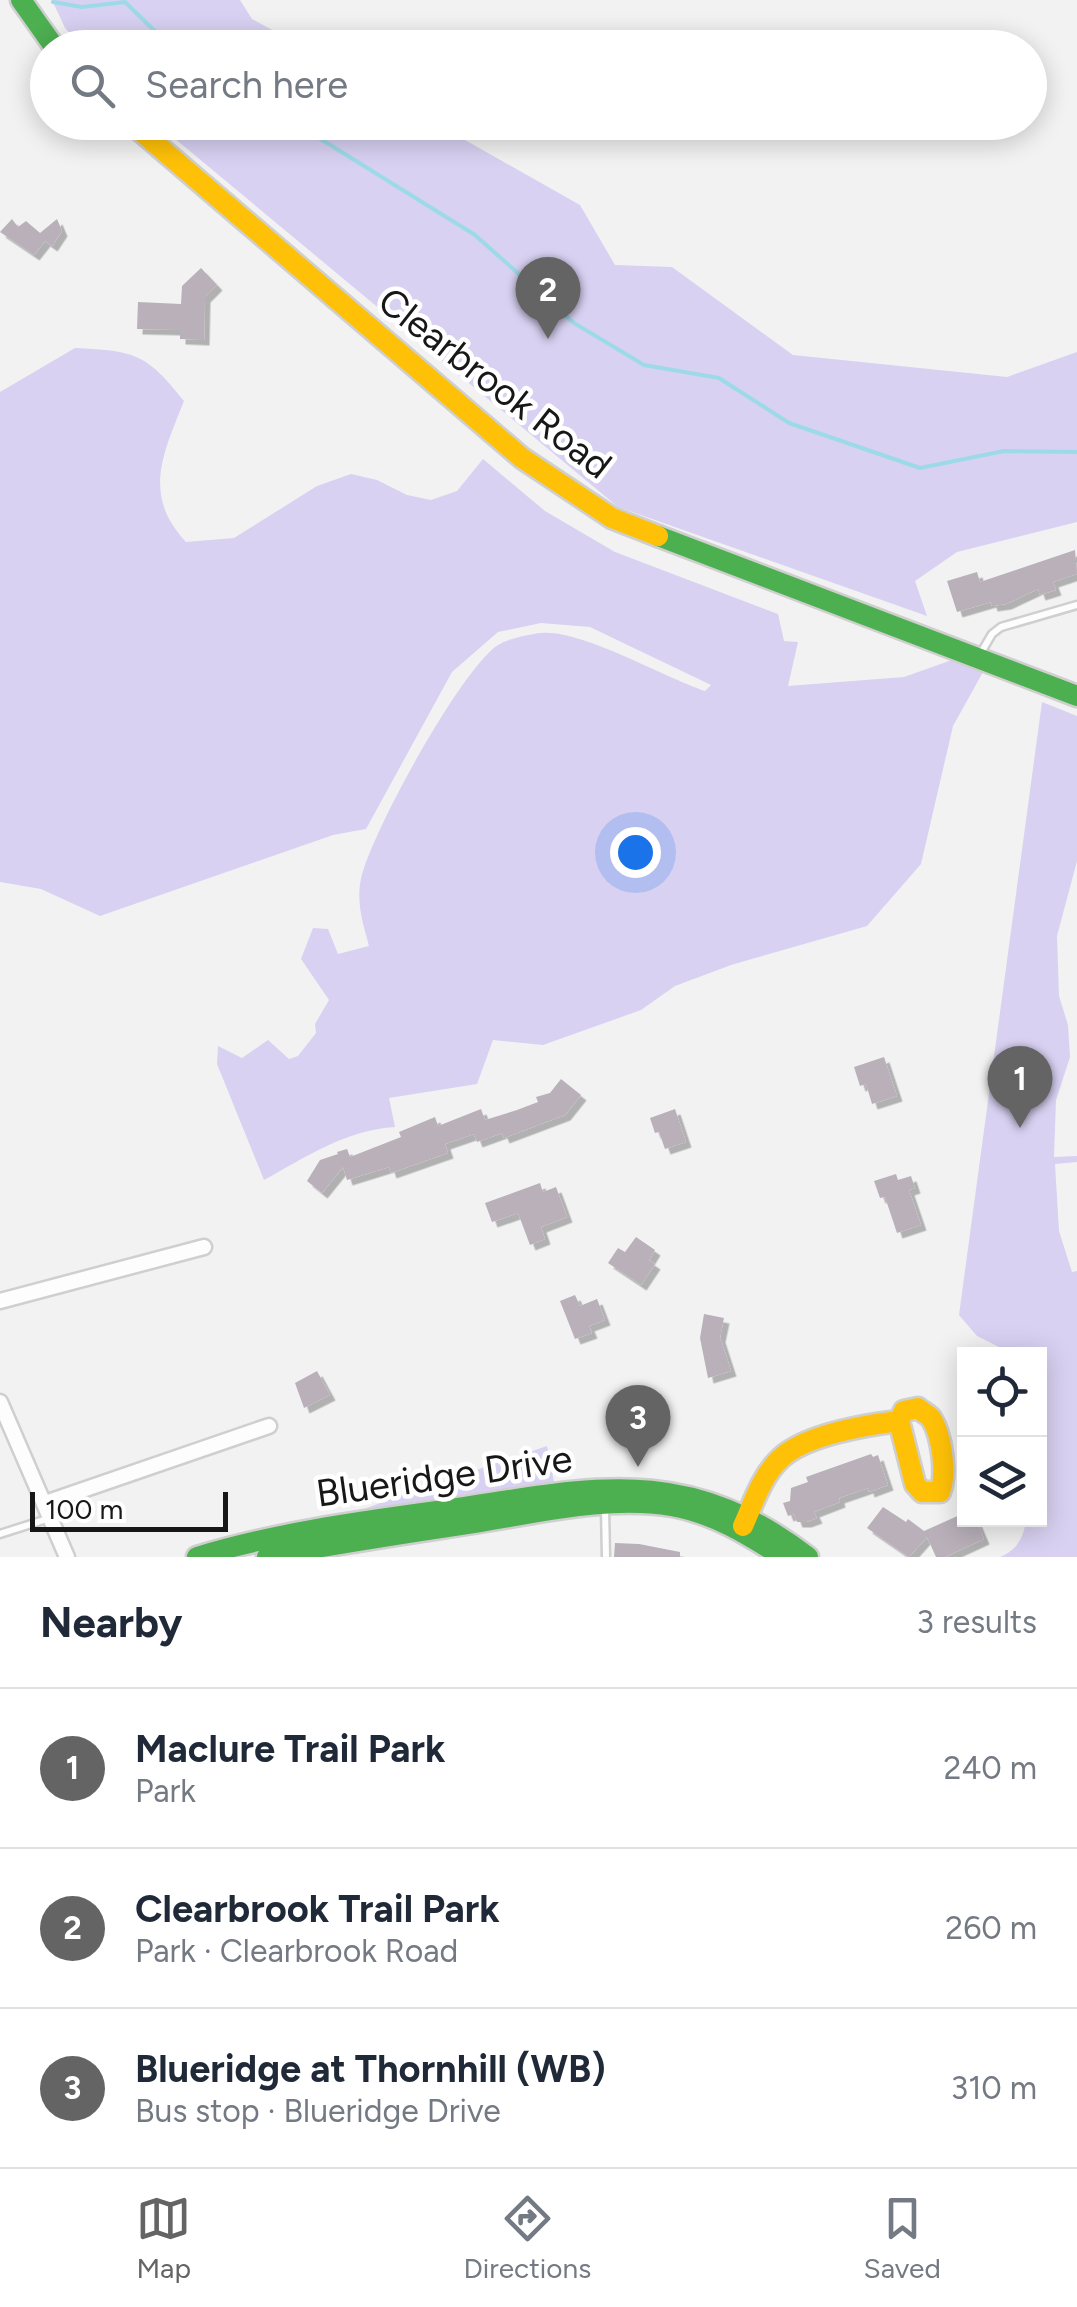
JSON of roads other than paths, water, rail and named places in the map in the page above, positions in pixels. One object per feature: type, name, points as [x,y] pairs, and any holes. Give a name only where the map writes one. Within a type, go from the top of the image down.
[{"type":"street","points":[[21,0],[42,30]]},
{"type":"street","name":"Clearbrook Road","points":[[151,140],[522,458],[612,518],[1077,696]]},
{"type":"street","points":[[0,1301],[204,1247]]},
{"type":"street","points":[[0,1402],[28,1475],[48,1510],[67,1557]]},
{"type":"street","points":[[744,1523],[779,1460],[790,1452],[872,1424],[899,1421]]},
{"type":"street","points":[[48,1510],[269,1426]]},
{"type":"street","name":"Blueridge Drive","points":[[197,1557],[309,1530],[606,1488],[660,1490],[710,1502],[808,1557]]},
{"type":"street","name":"Blueridge Drive","points":[[267,1557],[605,1505],[668,1506],[744,1523],[782,1557]]},
{"type":"lane","points":[[978,657],[1001,627],[1077,605]]},
{"type":"lane","points":[[605,1505],[606,1557]]},
{"type":"lane","points":[[0,1534],[48,1510]]},
{"type":"waterway","points":[[53,2],[82,7],[125,2]]},
{"type":"waterway","points":[[125,2],[154,30]]},
{"type":"waterway","points":[[322,140],[475,235],[574,323],[644,365],[719,378],[789,423],[920,468],[1004,451],[1077,452]]},
{"type":"place","name":"Clearbrook Trail Park","points":[[548,339]]},
{"type":"place","name":"Maclure Trail Park","points":[[1020,1128]]},
{"type":"place","name":"Blueridge at Thornhill (WB)","points":[[638,1467]]}]
